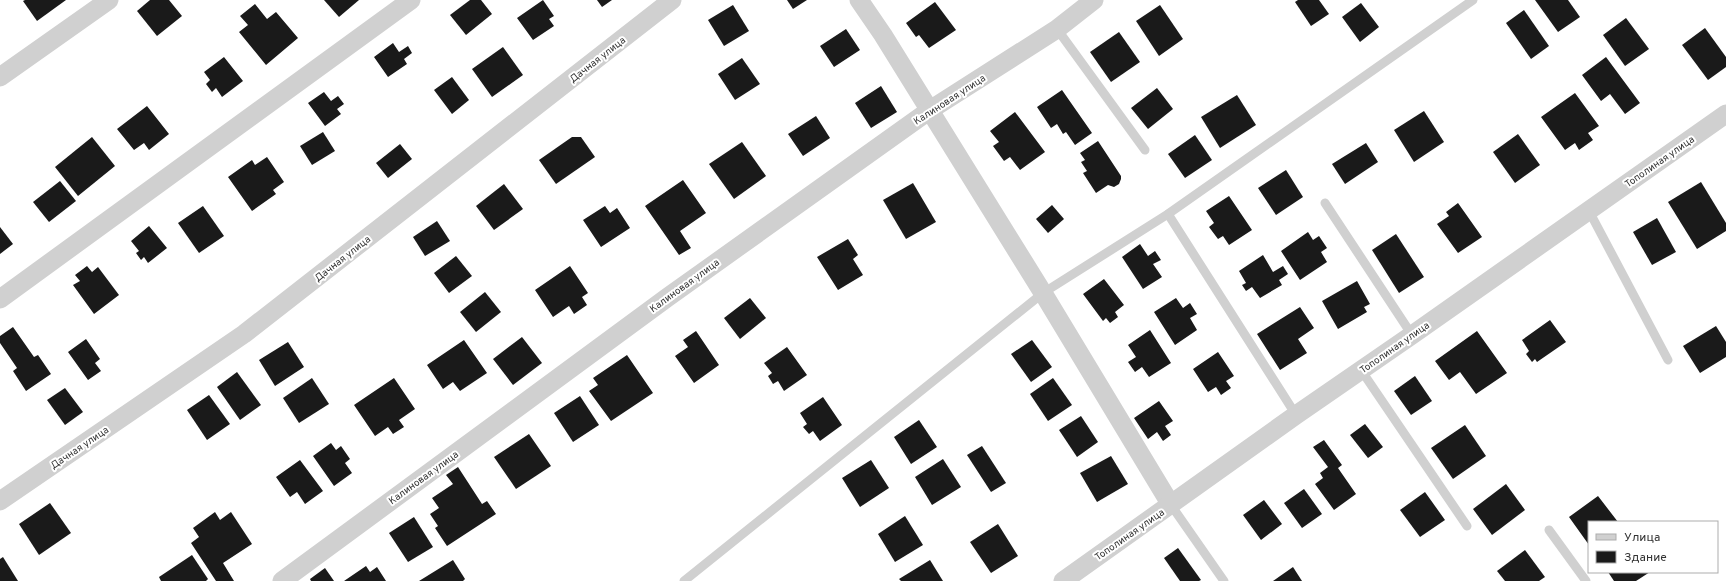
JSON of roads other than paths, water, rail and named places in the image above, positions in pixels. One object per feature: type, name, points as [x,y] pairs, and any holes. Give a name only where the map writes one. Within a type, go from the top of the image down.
[{"type":"street","points":[[0,77],[109,0]]},
{"type":"street","points":[[0,299],[411,0]]},
{"type":"street","name":"Дачная улица","points":[[0,501],[244,334],[672,0]]},
{"type":"street","points":[[859,0],[883,35],[1043,293],[1170,505]]},
{"type":"street","name":"Калиновая улица","points":[[282,581],[668,297],[930,110],[1057,29],[1094,0]]},
{"type":"street","name":"Тополиная улица","points":[[1063,581],[1296,415],[1726,114]]},
{"type":"lane","points":[[684,581],[1043,293],[1168,214],[1474,0]]},
{"type":"lane","points":[[1057,29],[1145,150]]},
{"type":"lane","points":[[1325,203],[1412,335]]},
{"type":"lane","points":[[1589,211],[1668,360]]},
{"type":"lane","points":[[1168,214],[1296,415]]},
{"type":"lane","points":[[1361,370],[1467,526]]},
{"type":"lane","points":[[1170,505],[1224,581]]},
{"type":"lane","points":[[1548,530],[1586,581]]}]
